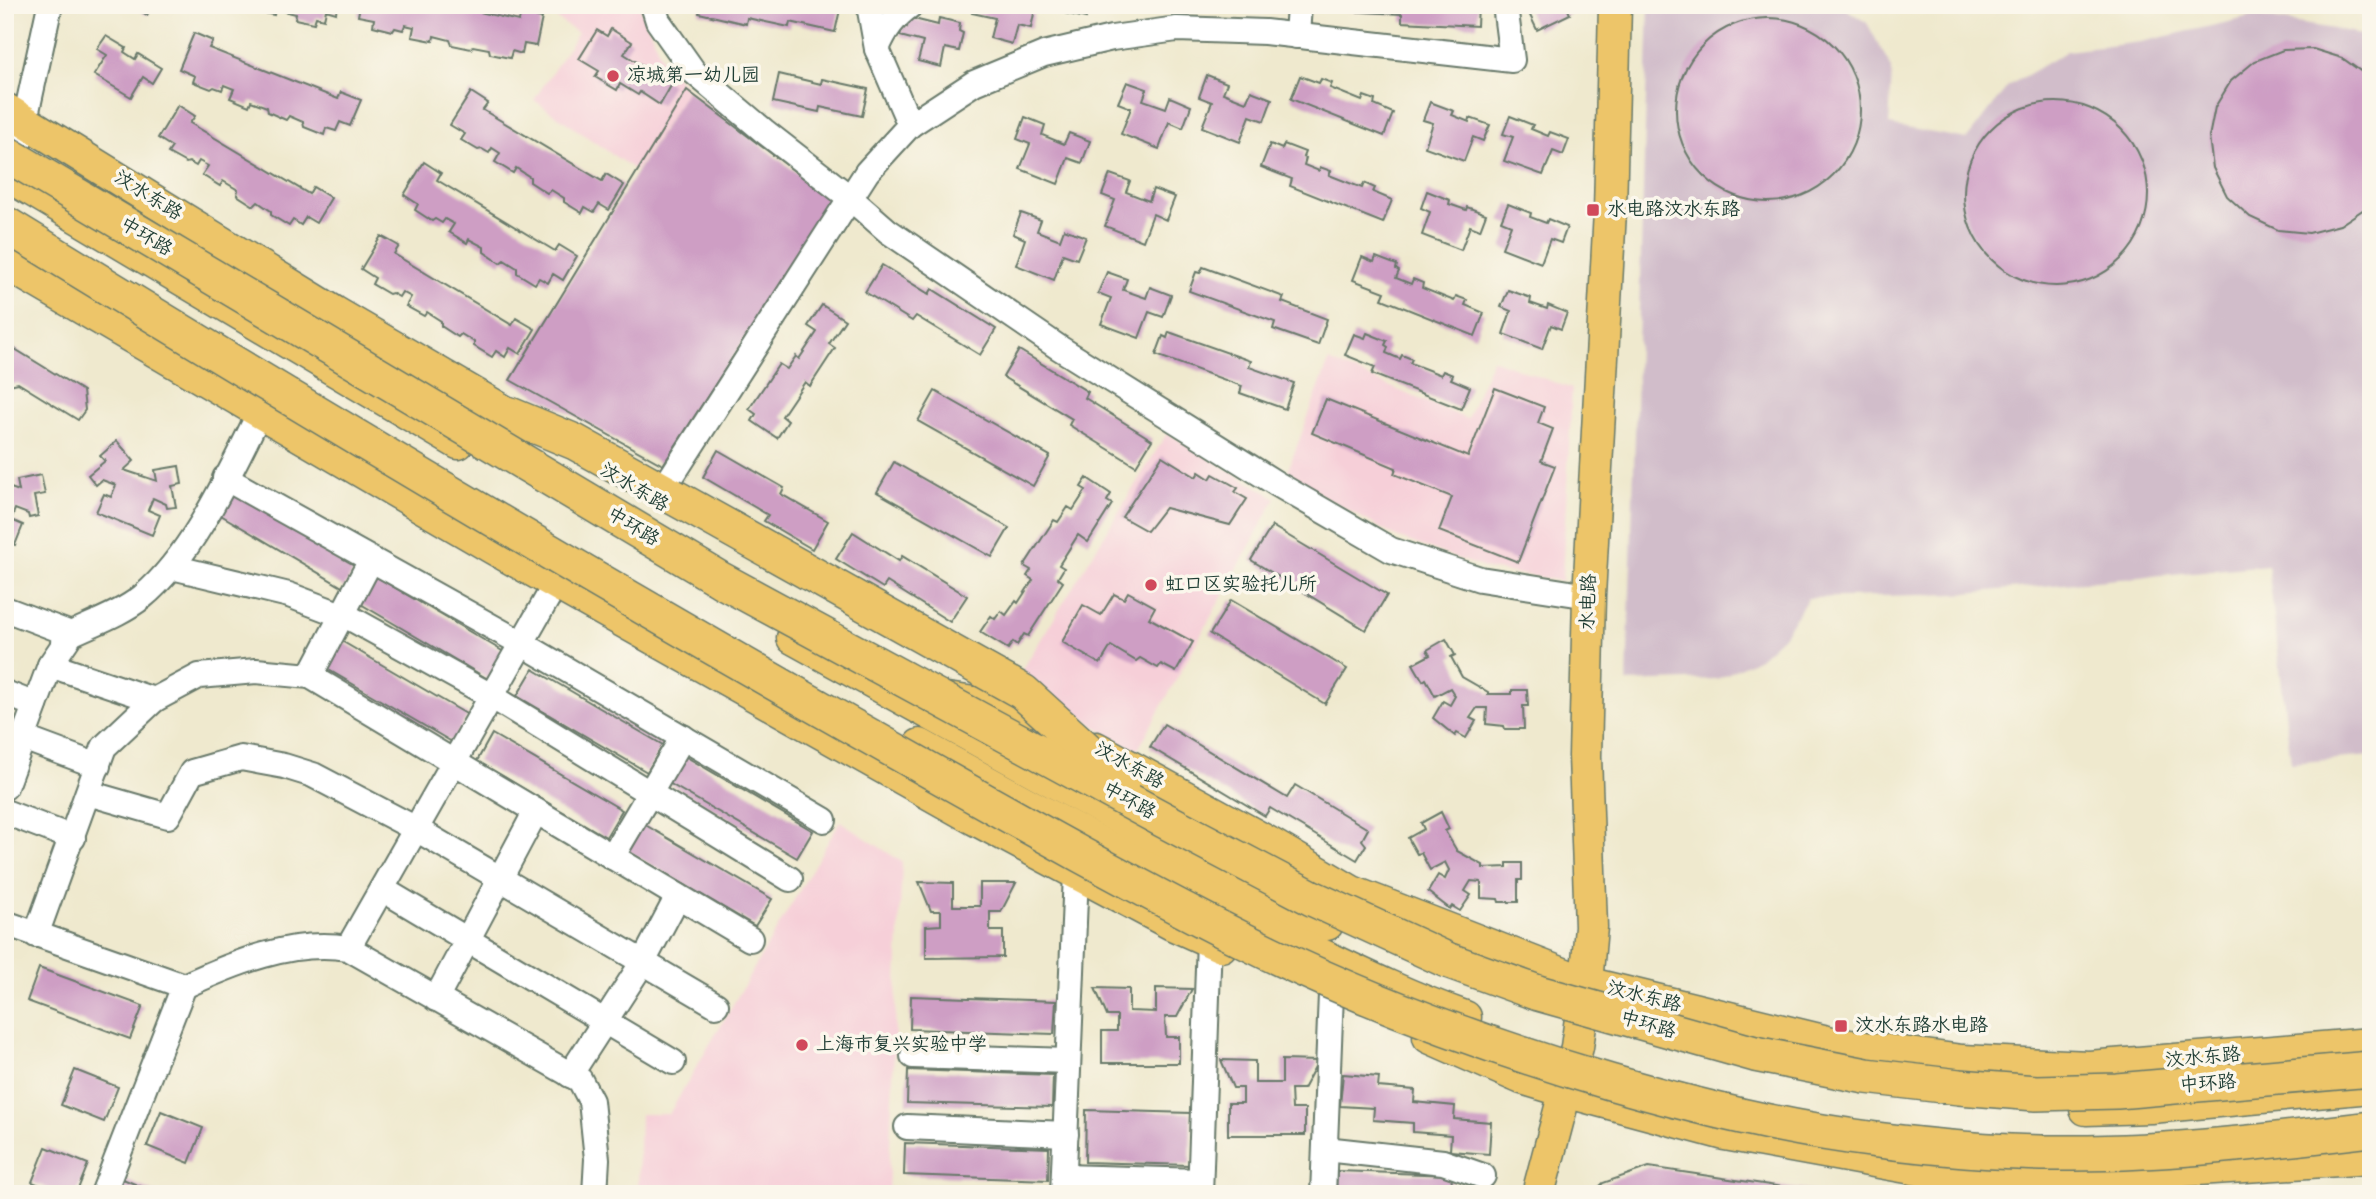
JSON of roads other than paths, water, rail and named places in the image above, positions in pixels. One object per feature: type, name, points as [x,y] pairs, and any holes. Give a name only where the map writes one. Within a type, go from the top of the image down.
[{"type":"highway","name":"中环路","points":[[6,180],[721,580],[1164,820],[1312,898],[1447,960],[1538,993],[1755,1054],[1867,1076],[1959,1087],[2036,1093],[2193,1086],[2371,1069]]},
{"type":"highway","points":[[5,224],[475,509],[913,761],[1143,887],[1274,955],[1417,1017],[1514,1053],[1711,1111],[1875,1140],[1958,1148],[2067,1153],[2232,1145],[2371,1129]]},
{"type":"highway","points":[[510,415],[671,487],[1023,692],[1164,820]]},
{"type":"main road","name":"水电路","points":[[1538,1194],[1574,1055],[1586,983],[1591,927],[1585,756],[1589,596],[1610,211],[1615,5]]},
{"type":"main road","name":"汶水东路","points":[[15,114],[334,312],[693,523],[1269,843],[1352,892],[1586,983],[1836,1044],[1962,1061],[2089,1067],[2371,1044]]},
{"type":"main road","name":"汶水东路","points":[[6,180],[651,556],[887,690],[1201,863],[1425,967],[1580,1022],[1750,1068],[1819,1083],[1976,1104],[2079,1109],[2151,1107],[2371,1087]]},
{"type":"main road","points":[[6,180],[189,320],[695,620],[1173,883],[1370,978],[1458,1015],[1574,1055],[1697,1092],[1824,1117],[1920,1132],[2091,1139],[2371,1116]]},
{"type":"main road","points":[[5,263],[439,517],[975,819],[1172,924],[1522,1078],[1725,1133],[1935,1172],[2074,1178],[2371,1158]]},
{"type":"main road","points":[[439,517],[526,521]]},
{"type":"main road","points":[[887,690],[1028,711]]},
{"type":"main road","points":[[870,718],[975,819]]},
{"type":"main road","points":[[1269,843],[1324,922]]},
{"type":"main road","points":[[1976,1104],[2050,1065]]},
{"type":"main road","points":[[1985,1174],[2049,1138]]},
{"type":"street","points":[[6,180],[15,114],[50,5]]},
{"type":"street","points":[[653,5],[658,21],[694,72],[888,231],[1058,347],[1277,484],[1391,550],[1480,579],[1589,596]]},
{"type":"street","points":[[869,5],[877,49],[910,125]]},
{"type":"street","points":[[877,49],[884,32],[897,15],[911,5]]},
{"type":"street","points":[[1297,36],[1298,5]]},
{"type":"street","points":[[1127,765],[1029,686],[671,487],[867,172],[910,125],[974,83],[1044,54],[1112,37],[1177,29],[1265,32],[1513,61],[1505,5]]},
{"type":"street","points":[[7,775],[50,665],[71,634],[141,598],[181,557],[260,412]]},
{"type":"street","points":[[225,478],[521,643],[824,820]]},
{"type":"street","points":[[310,676],[372,559]]},
{"type":"street","points":[[172,567],[289,595],[352,619],[491,696],[790,879]]},
{"type":"street","points":[[348,948],[556,583]]},
{"type":"street","points":[[5,609],[71,634]]},
{"type":"street","points":[[50,665],[154,700]]},
{"type":"street","points":[[36,935],[104,747],[154,700],[199,676],[256,671],[310,676],[750,939]]},
{"type":"street","points":[[5,693],[35,705]]},
{"type":"street","points":[[612,857],[682,737]]},
{"type":"street","points":[[23,738],[98,766]]},
{"type":"street","points":[[88,793],[168,816],[192,772],[241,758],[313,775],[416,829],[716,1005]]},
{"type":"street","points":[[436,999],[536,811]]},
{"type":"street","points":[[5,812],[73,838]]},
{"type":"street","points":[[1076,873],[1064,1185],[1200,1188],[1209,940]]},
{"type":"street","points":[[382,889],[673,1062]]},
{"type":"street","points":[[570,1075],[643,962],[678,896]]},
{"type":"street","points":[[5,923],[184,986],[228,966],[272,953],[328,945],[348,948],[580,1080],[591,1101],[597,1159],[595,1194]]},
{"type":"street","points":[[103,1194],[184,986]]},
{"type":"street","points":[[1323,1194],[1331,994]]},
{"type":"street","points":[[913,1056],[1068,1062]]},
{"type":"street","points":[[907,1127],[1066,1133]]},
{"type":"street","points":[[1325,1149],[1443,1162],[1483,1175]]},
{"type":"place","name":"凉城第一幼儿园","points":[[613,76]]},
{"type":"place","name":"水电路汶水东路","points":[[1593,210]]},
{"type":"place","name":"虹口区实验托儿所","points":[[1151,585]]},
{"type":"place","name":"汶水东路水电路","points":[[1841,1026]]},
{"type":"place","name":"上海市复兴实验中学","points":[[802,1045]]}]
